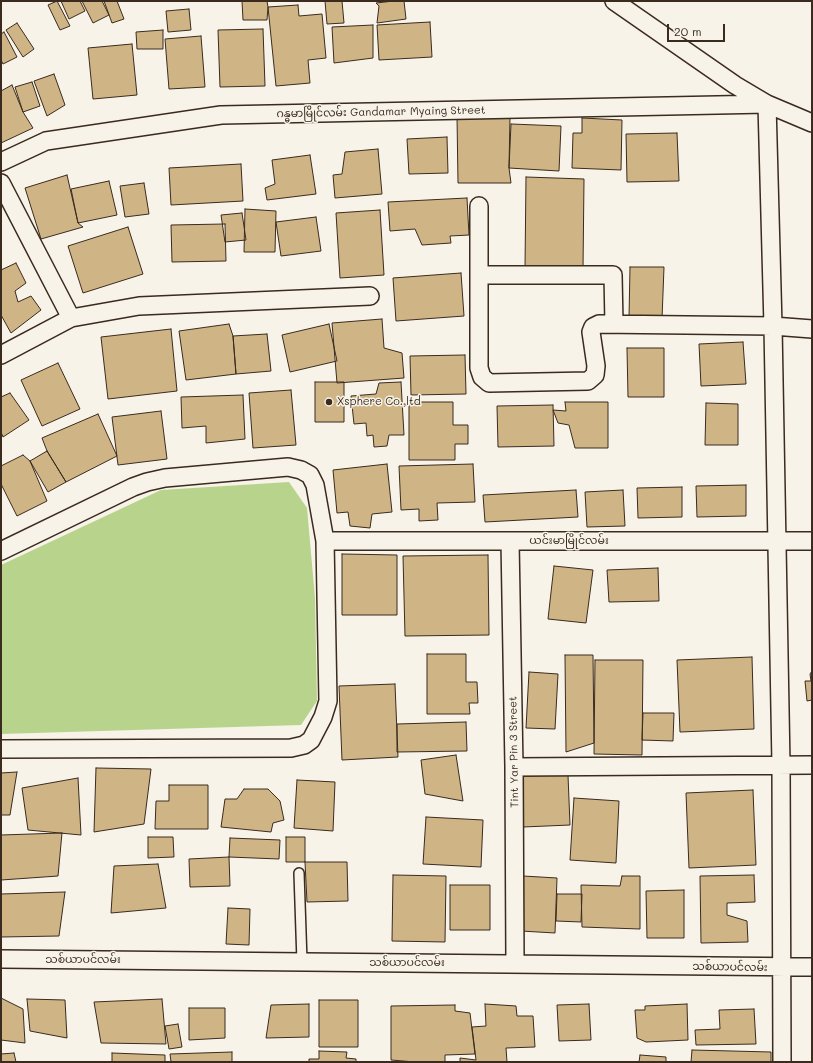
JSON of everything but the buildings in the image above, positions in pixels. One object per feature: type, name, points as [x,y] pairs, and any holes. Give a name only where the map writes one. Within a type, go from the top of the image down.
[{"type":"street","points":[[614,1],[735,85],[766,104],[812,123]]},
{"type":"street","points":[[766,104],[773,326],[781,765],[782,1062]]},
{"type":"street","name":"ဂန္ဓမာမြိုင်လမ်း Gandamar Myaing Street","points":[[1,162],[46,141],[221,115],[766,104]]},
{"type":"street","points":[[1,183],[71,318]]},
{"type":"street","points":[[479,206],[479,368],[482,376],[489,383],[588,381],[595,375],[596,366],[591,332],[593,327],[599,324],[773,326],[812,329]]},
{"type":"street","points":[[479,275],[613,275],[614,324]]},
{"type":"street","points":[[1,355],[71,318],[139,306],[370,296]]},
{"type":"street","points":[[1,551],[147,482],[165,478],[288,467],[301,470],[310,475],[315,485],[325,540],[328,701],[323,717],[311,740],[304,745],[290,748],[1,750]]},
{"type":"street","name":"ယင်းမာမြိုင်လမ်း","points":[[325,540],[812,541]]},
{"type":"street","name":"Tint Yar Pin 3 Street","points":[[510,541],[514,767],[515,964]]},
{"type":"street","points":[[514,767],[812,765]]},
{"type":"street","name":"သစ်ယာပင်လမ်း","points":[[1,960],[812,967]]},
{"type":"lane","points":[[299,873],[302,962]]},
{"type":"green space","points":[[289,482],[307,508],[315,598],[317,701],[301,725],[1,734],[1,565],[161,490]]},
{"type":"place","name":"Xsphere Co.,ltd","points":[[329,402]]}]
